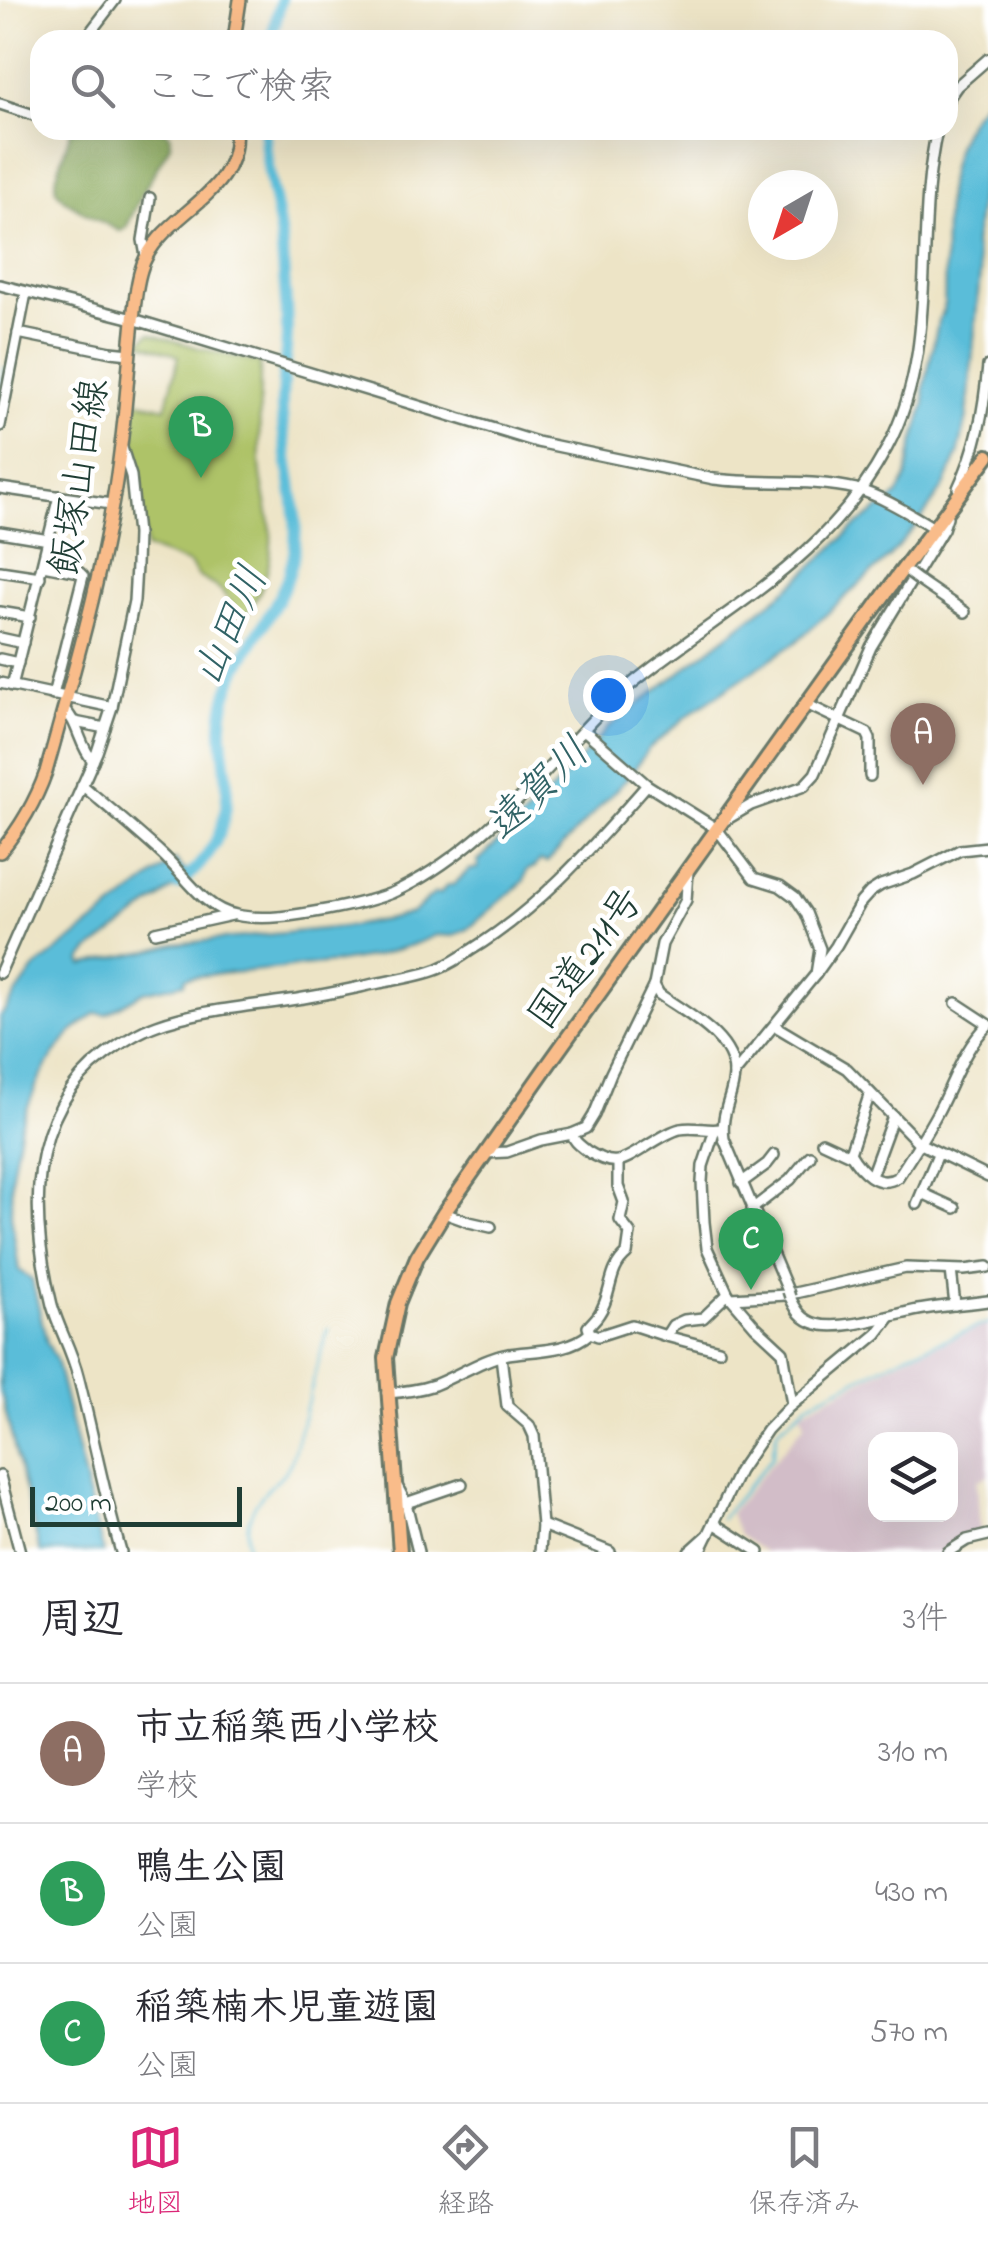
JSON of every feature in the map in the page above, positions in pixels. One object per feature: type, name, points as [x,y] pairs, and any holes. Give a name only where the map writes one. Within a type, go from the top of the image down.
[{"type":"highway","name":"国道211号","points":[[400,1552],[386,1358],[398,1303],[417,1257],[444,1212],[806,704],[911,575],[931,526],[988,456]]},
{"type":"main road","points":[[236,30],[240,0]]},
{"type":"main road","points":[[146,256],[217,184],[230,167],[235,140]]},
{"type":"main road","name":"飯塚山田線","points":[[0,852],[35,803],[65,704],[111,504],[138,284],[146,256]]},
{"type":"street","points":[[92,30],[114,0]]},
{"type":"street","points":[[958,85],[988,60]]},
{"type":"street","points":[[0,104],[30,114]]},
{"type":"street","points":[[155,932],[232,915],[262,917],[353,905],[390,893],[430,872],[485,831],[627,688],[750,598],[833,525],[888,447],[904,412],[919,352],[925,216],[935,140]]},
{"type":"street","points":[[146,256],[143,240],[150,198]]},
{"type":"street","points":[[0,285],[314,373],[536,442],[714,479],[860,490],[931,526]]},
{"type":"street","points":[[0,424],[26,293]]},
{"type":"street","points":[[18,332],[130,354]]},
{"type":"street","points":[[719,826],[751,806],[804,786],[820,766],[865,658],[942,529],[971,462],[984,411],[988,366]]},
{"type":"street","points":[[0,973],[112,707],[134,602],[136,566],[131,476],[121,446]]},
{"type":"street","points":[[0,488],[111,504]]},
{"type":"street","points":[[12,686],[59,496]]},
{"type":"street","points":[[0,532],[49,540]]},
{"type":"street","points":[[43,565],[83,576],[53,695]]},
{"type":"street","points":[[0,571],[40,578]]},
{"type":"street","points":[[911,575],[964,612]]},
{"type":"street","points":[[0,612],[30,617]]},
{"type":"street","points":[[0,638],[23,643]]},
{"type":"street","points":[[0,659],[18,663]]},
{"type":"street","points":[[0,683],[53,695],[65,704],[92,761]]},
{"type":"street","points":[[65,704],[112,707]]},
{"type":"street","points":[[806,704],[866,733],[870,740],[870,776]]},
{"type":"street","points":[[75,722],[105,728]]},
{"type":"street","points":[[585,731],[645,784],[719,826],[754,878],[780,886],[796,897],[820,949],[816,974]]},
{"type":"street","points":[[121,1552],[77,1370],[53,1307],[42,1252],[38,1198],[42,1153],[48,1131],[68,1094],[100,1058],[157,1025],[438,969],[511,924],[534,904],[600,838],[645,784]]},
{"type":"street","points":[[82,785],[163,855],[208,902],[232,915]]},
{"type":"street","points":[[792,1404],[783,1352],[729,1296],[707,1248],[703,1166],[719,1129],[734,1074],[816,974],[870,892],[960,850],[988,847]]},
{"type":"street","points":[[486,1153],[508,1152],[572,1134],[590,1123],[654,985],[662,944],[686,900],[688,869]]},
{"type":"street","points":[[654,985],[659,994],[722,1042],[734,1074]]},
{"type":"street","points":[[822,1142],[850,1155],[883,1183],[894,1181],[938,1112],[953,1075],[988,1025],[956,1003]]},
{"type":"street","points":[[775,1026],[834,1060],[919,1143],[988,1178]]},
{"type":"street","points":[[850,1155],[870,1093]]},
{"type":"street","points":[[871,1176],[894,1116]]},
{"type":"street","points":[[572,1134],[574,1141],[592,1154],[618,1162],[671,1132],[692,1127],[719,1129]]},
{"type":"street","points":[[719,1129],[789,1294],[800,1314],[811,1322],[822,1325],[890,1317],[988,1301]]},
{"type":"street","points":[[917,1204],[938,1154]]},
{"type":"street","points":[[741,1182],[774,1155]]},
{"type":"street","points":[[752,1209],[790,1180],[810,1156]]},
{"type":"street","points":[[590,1333],[588,1326],[606,1301],[617,1262],[627,1254],[630,1234],[620,1220],[624,1202],[618,1186],[618,1162]]},
{"type":"street","points":[[922,1193],[955,1208]]},
{"type":"street","points":[[444,1212],[491,1227]]},
{"type":"street","points":[[666,1336],[673,1326],[703,1318],[729,1296],[786,1295],[906,1268],[950,1270],[988,1266]]},
{"type":"street","points":[[950,1270],[955,1305]]},
{"type":"street","points":[[700,1552],[738,1471],[767,1430],[792,1404],[877,1334],[890,1317]]},
{"type":"street","points":[[590,1333],[603,1336],[632,1325],[719,1350]]},
{"type":"street","points":[[387,1393],[434,1385],[501,1356],[579,1343],[590,1333]]},
{"type":"street","points":[[501,1356],[507,1406],[529,1425],[534,1436],[542,1524],[540,1552]]},
{"type":"street","points":[[0,1476],[20,1552]]},
{"type":"street","points":[[394,1483],[406,1503],[418,1552]]},
{"type":"street","points":[[406,1503],[462,1484]]},
{"type":"street","points":[[542,1524],[610,1552]]},
{"type":"street","points":[[689,1552],[712,1528]]},
{"type":"street","points":[[712,1528],[759,1552]]},
{"type":"street","points":[[948,1552],[967,1540],[988,1534]]},
{"type":"shaded area","points":[[988,1325],[988,1475],[977,1481],[980,1532],[942,1552],[765,1552],[739,1535],[730,1513],[805,1424],[801,1412],[907,1357]]},
{"type":"green space","points":[[68,140],[170,140],[126,228],[120,231],[65,200],[56,190],[55,181]]},
{"type":"green space","points":[[150,333],[260,363],[260,463],[271,544],[265,578],[243,619],[221,590],[199,577],[190,564],[146,548],[132,424],[134,400],[166,408],[179,356],[139,342]]},
{"type":"water","points":[[988,97],[988,156],[974,245],[980,273],[967,417],[958,455],[943,488],[889,557],[796,642],[692,712],[648,749],[631,774],[547,862],[540,860],[527,870],[524,881],[468,929],[453,936],[436,935],[375,956],[185,978],[184,983],[144,992],[106,1014],[96,1013],[72,1032],[53,1056],[21,1124],[12,1173],[11,1214],[19,1270],[32,1280],[104,1552],[40,1552],[0,1389],[0,1017],[34,969],[175,860],[190,876],[90,950],[81,961],[83,965],[175,944],[351,926],[412,913],[435,893],[440,894],[447,885],[478,868],[478,861],[560,782],[609,727],[790,587],[855,527],[897,496],[907,477],[925,402],[934,341],[944,310],[946,197],[951,169],[970,119]]},
{"type":"waterway","name":"山田川","points":[[274,30],[281,0]]},
{"type":"waterway","name":"山田川","points":[[177,885],[208,855],[220,831],[226,803],[222,723],[228,692],[246,652],[280,595],[294,554],[294,500],[282,410],[287,334],[285,292],[266,140]]},
{"type":"waterway","points":[[0,395],[5,367]]},
{"type":"waterway","points":[[721,1519],[772,1457],[777,1431],[809,1403],[906,1355],[988,1323]]},
{"type":"waterway","points":[[248,1552],[251,1513],[291,1462],[328,1328]]},
{"type":"place","name":"鴨生公園","points":[[201,478]]},
{"type":"place","name":"市立稲築西小学校","points":[[923,785]]},
{"type":"place","name":"稲築楠木児童遊園","points":[[751,1290]]},
{"type":"water label","name":"遠賀川","points":[[536,787]]}]
